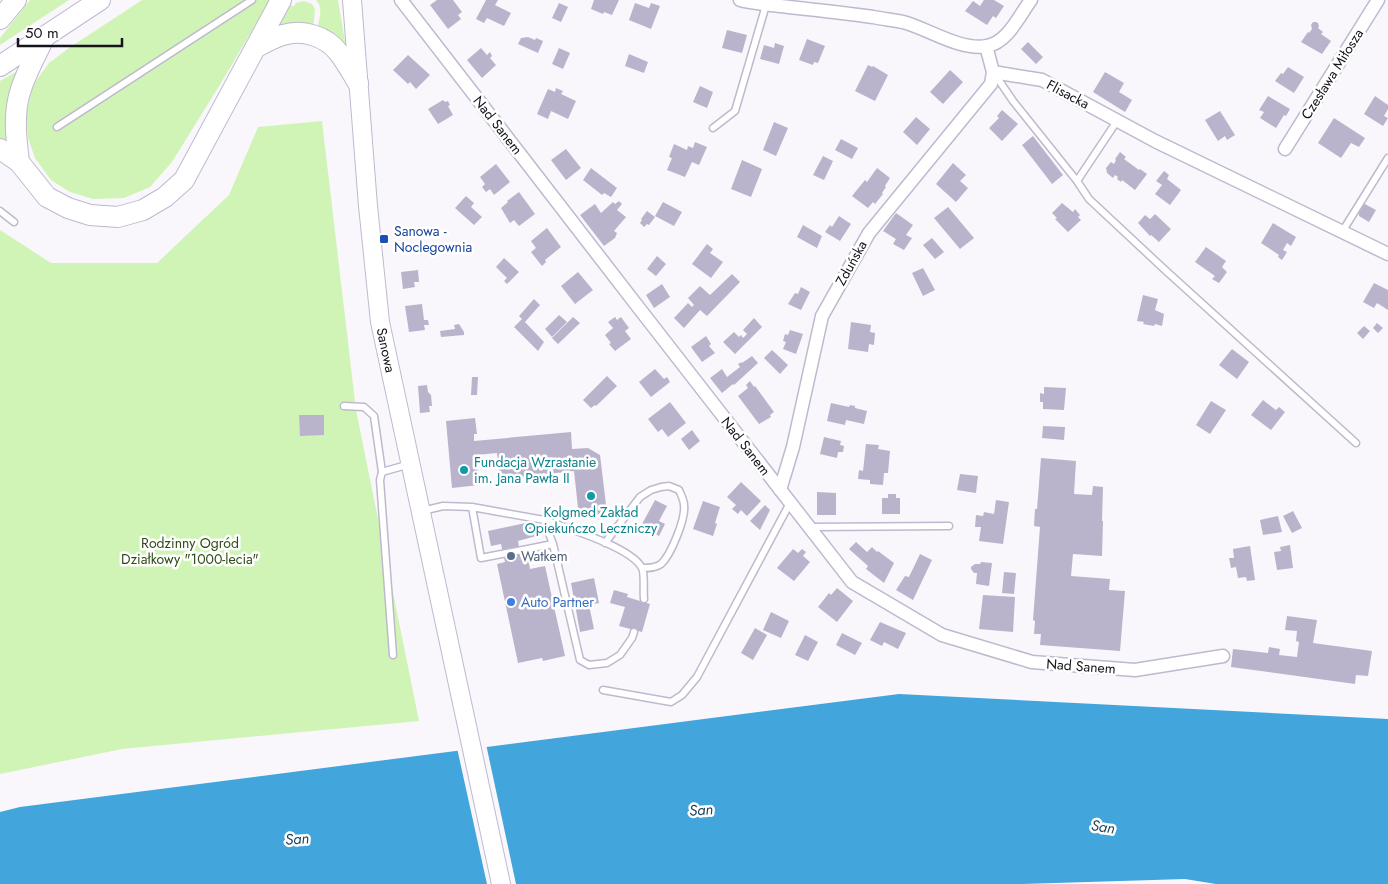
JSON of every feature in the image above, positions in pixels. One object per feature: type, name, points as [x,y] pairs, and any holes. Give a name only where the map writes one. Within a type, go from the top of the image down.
[{"type":"main road","points":[[0,19],[16,0]]},
{"type":"main road","points":[[0,66],[100,0]]},
{"type":"main road","name":"Sanowa","points":[[352,0],[368,206],[380,322],[501,884]]},
{"type":"main road","points":[[0,149],[19,162],[47,197],[68,208],[90,216],[118,217],[143,210],[165,197],[184,180],[255,48],[277,1]]},
{"type":"main road","points":[[255,48],[284,34],[298,32],[315,35],[326,40],[339,52],[358,83]]},
{"type":"main road","points":[[19,162],[16,114],[20,91],[46,36]]},
{"type":"street","name":"Nad Sanem","points":[[402,0],[852,582],[942,635],[1032,662],[1135,670],[1223,656]]},
{"type":"street","points":[[740,0],[766,5],[820,7],[903,22],[960,44],[975,47],[986,46],[1001,40],[1031,0]]},
{"type":"street","name":"Czesława Miłosza","points":[[1285,149],[1378,0]]},
{"type":"street","points":[[986,46],[993,72]]},
{"type":"street","name":"Zduńska","points":[[780,490],[793,447],[822,316],[868,233],[991,84],[993,72]]},
{"type":"street","name":"Flisacka","points":[[993,72],[1042,80],[1155,141],[1388,254]]},
{"type":"lane","points":[[57,127],[252,0]]},
{"type":"lane","points":[[713,128],[735,111],[766,5]]},
{"type":"lane","points":[[993,72],[1013,101],[1095,206],[1356,443]]},
{"type":"lane","points":[[1077,181],[1117,121]]},
{"type":"lane","points":[[1342,232],[1388,158]]},
{"type":"lane","points":[[0,211],[14,222]]},
{"type":"lane","points":[[344,406],[364,407],[374,416],[382,472],[380,480],[392,655]]},
{"type":"lane","points":[[382,472],[411,463]]},
{"type":"lane","points":[[605,543],[640,497],[651,490],[661,487],[670,486],[679,490],[685,507],[682,524],[668,556],[660,565],[642,568]]},
{"type":"lane","points":[[603,690],[671,702],[682,694],[697,677],[790,503]]},
{"type":"lane","points":[[421,511],[443,506],[472,507],[544,520],[605,543],[632,557],[642,568],[644,599]]},
{"type":"lane","points":[[472,507],[481,558],[553,544]]},
{"type":"lane","points":[[544,520],[553,544],[580,660],[589,665],[607,663],[620,655],[634,632]]},
{"type":"lane","points":[[809,526],[949,526]]},
{"type":"green space","points":[[30,0],[69,0],[0,45],[0,38]]},
{"type":"green space","points":[[142,0],[270,0],[172,162],[150,187],[124,198],[93,199],[70,192],[51,180],[35,158],[28,138],[26,115],[33,85],[49,63]]},
{"type":"green space","points":[[316,0],[338,0],[347,53],[318,25],[320,9]]},
{"type":"green space","points":[[304,1],[312,4],[315,9],[313,31],[272,33],[289,5],[294,6],[296,3]]},
{"type":"green space","points":[[19,70],[11,145],[0,140],[0,81]]},
{"type":"green space","name":"Rodzinny Ogród Działkowy \"1000-lecia\"","points":[[322,121],[356,410],[419,721],[122,749],[0,774],[0,230],[51,263],[157,263],[229,195],[258,127]]},
{"type":"water","name":"San","points":[[899,694],[1388,719],[1388,884],[1216,884],[1185,879],[1023,884],[0,884],[0,812],[20,807]]},
{"type":"pier","points":[[486,744],[516,884],[487,884],[457,748]]},
{"type":"building","points":[[437,0],[453,0],[462,12],[458,15],[461,19],[448,29],[430,5]]},
{"type":"building","points":[[486,0],[498,0],[495,5],[511,13],[504,26],[487,18],[484,23],[476,19]]},
{"type":"building","points":[[594,0],[619,0],[612,15],[604,12],[603,14],[591,9]]},
{"type":"building","points":[[984,0],[994,0],[1004,6],[996,18],[993,16],[987,25],[965,11],[973,1],[980,6]]},
{"type":"building","points":[[559,3],[568,7],[561,22],[552,18]]},
{"type":"building","points":[[635,3],[649,8],[651,3],[660,6],[651,29],[629,20]]},
{"type":"building","points":[[1313,22],[1318,23],[1318,28],[1323,32],[1321,34],[1331,41],[1322,54],[1301,42],[1312,29],[1311,25]]},
{"type":"building","points":[[727,30],[747,35],[742,53],[722,48]]},
{"type":"building","points":[[528,37],[543,41],[538,53],[518,44],[521,38]]},
{"type":"building","points":[[807,39],[825,46],[818,63],[814,62],[813,65],[799,60]]},
{"type":"building","points":[[1028,42],[1043,57],[1036,64],[1021,49]]},
{"type":"building","points":[[775,43],[784,46],[779,64],[760,59],[764,45],[774,48]]},
{"type":"building","points":[[481,48],[487,55],[490,52],[492,56],[490,58],[496,65],[482,78],[467,60]]},
{"type":"building","points":[[559,48],[570,53],[563,69],[552,64]]},
{"type":"building","points":[[629,54],[648,62],[644,73],[625,66]]},
{"type":"building","points":[[408,55],[430,75],[416,89],[410,82],[408,84],[393,70]]},
{"type":"building","points":[[868,65],[888,75],[875,101],[855,91]]},
{"type":"building","points":[[1288,67],[1304,77],[1294,93],[1275,81]]},
{"type":"building","points":[[950,70],[963,82],[943,104],[930,92]]},
{"type":"building","points":[[1105,72],[1124,83],[1119,92],[1132,100],[1125,112],[1093,92]]},
{"type":"building","points":[[700,86],[713,92],[707,108],[693,102]]},
{"type":"building","points":[[556,88],[563,91],[561,94],[576,101],[568,119],[551,111],[548,119],[537,114],[548,89],[555,92]]},
{"type":"building","points":[[1268,96],[1290,109],[1276,128],[1260,118],[1264,112],[1259,110]]},
{"type":"building","points":[[1375,96],[1388,105],[1384,116],[1388,118],[1383,126],[1364,114]]},
{"type":"building","points":[[443,100],[445,102],[448,101],[450,105],[448,106],[453,115],[438,124],[428,109]]},
{"type":"building","points":[[1002,110],[1018,124],[1002,141],[989,128],[999,118],[997,116]]},
{"type":"building","points":[[1220,111],[1235,135],[1227,140],[1225,136],[1218,141],[1205,120]]},
{"type":"building","points":[[916,117],[930,129],[917,145],[903,132]]},
{"type":"building","points":[[1334,118],[1365,138],[1359,147],[1351,143],[1341,158],[1318,143]]},
{"type":"building","points":[[774,122],[788,128],[776,156],[763,150]]},
{"type":"building","points":[[1033,136],[1063,175],[1052,184],[1022,145]]},
{"type":"building","points":[[841,139],[858,148],[852,159],[835,150]]},
{"type":"building","points":[[695,142],[707,147],[699,165],[692,162],[685,177],[667,170],[672,158],[669,157],[674,144],[687,150],[688,146],[693,148]]},
{"type":"building","points":[[566,149],[581,168],[566,180],[551,160]]},
{"type":"building","points":[[1120,152],[1126,157],[1124,159],[1147,174],[1135,190],[1122,180],[1121,182],[1117,179],[1118,177],[1115,175],[1113,178],[1107,173],[1106,168],[1111,162],[1114,164]]},
{"type":"building","points":[[823,156],[833,161],[824,180],[813,175]]},
{"type":"building","points":[[742,160],[762,169],[751,197],[731,189]]},
{"type":"building","points":[[953,163],[966,175],[960,181],[968,188],[956,202],[936,184]]},
{"type":"building","points":[[496,164],[510,182],[494,195],[490,189],[486,192],[482,187],[485,184],[480,177]]},
{"type":"building","points":[[591,168],[617,188],[611,197],[604,193],[602,195],[583,180]]},
{"type":"building","points":[[877,168],[890,178],[883,194],[875,204],[873,202],[868,208],[852,196],[865,180],[867,182]]},
{"type":"building","points":[[1164,171],[1169,175],[1167,179],[1181,190],[1170,205],[1155,194],[1162,185],[1156,181]]},
{"type":"building","points":[[519,192],[535,214],[519,226],[514,220],[510,223],[501,208]]},
{"type":"building","points":[[466,196],[474,203],[471,207],[482,217],[474,225],[455,208]]},
{"type":"building","points":[[619,201],[622,204],[617,210],[626,217],[614,231],[617,233],[615,238],[604,246],[580,215],[595,204],[601,213],[613,202],[615,204]]},
{"type":"building","points":[[663,202],[682,212],[674,226],[655,216]]},
{"type":"building","points":[[1062,203],[1073,212],[1075,209],[1080,215],[1078,217],[1081,220],[1068,232],[1055,219],[1057,218],[1052,213]]},
{"type":"building","points":[[1363,203],[1376,210],[1369,222],[1359,216],[1359,208]]},
{"type":"building","points":[[948,207],[974,238],[960,249],[934,218]]},
{"type":"building","points":[[647,211],[655,217],[649,225],[647,224],[644,227],[640,223]]},
{"type":"building","points":[[896,213],[913,225],[906,235],[912,238],[904,250],[893,244],[896,239],[883,231]]},
{"type":"building","points":[[1155,214],[1171,229],[1159,242],[1150,236],[1138,223],[1145,215],[1150,219]]},
{"type":"building","points":[[839,216],[851,224],[840,241],[825,232],[830,225],[832,227]]},
{"type":"building","points":[[1273,223],[1296,237],[1291,246],[1287,243],[1283,250],[1287,252],[1282,260],[1278,257],[1279,255],[1261,243]]},
{"type":"building","points":[[803,225],[822,236],[817,248],[797,237]]},
{"type":"building","points":[[547,228],[561,247],[545,260],[546,262],[542,266],[531,252],[536,248],[531,241]]},
{"type":"building","points":[[932,238],[944,252],[935,259],[923,245]]},
{"type":"building","points":[[707,244],[713,249],[710,253],[723,262],[711,278],[692,264]]},
{"type":"building","points":[[1206,247],[1226,261],[1222,267],[1227,272],[1219,283],[1212,279],[1215,276],[1195,262]]},
{"type":"building","points":[[657,256],[666,264],[656,276],[647,269]]},
{"type":"building","points":[[504,258],[519,272],[507,284],[504,281],[507,278],[496,267]]},
{"type":"building","points":[[923,268],[935,290],[923,296],[912,273]]},
{"type":"building","points":[[418,270],[419,282],[414,282],[415,287],[403,289],[401,272]]},
{"type":"building","points":[[578,272],[593,290],[575,304],[561,286]]},
{"type":"building","points":[[732,274],[740,282],[707,316],[700,310],[684,328],[674,318],[688,303],[692,307],[694,305],[688,298],[700,286],[710,295]]},
{"type":"building","points":[[1374,283],[1388,290],[1388,310],[1377,303],[1374,308],[1363,302]]},
{"type":"building","points":[[662,284],[670,297],[654,308],[646,295]]},
{"type":"building","points":[[801,287],[810,292],[801,310],[788,304],[795,293],[798,294]]},
{"type":"building","points":[[1143,295],[1158,299],[1155,310],[1164,314],[1162,326],[1143,324],[1144,322],[1137,321]]},
{"type":"building","points":[[534,299],[540,305],[525,322],[544,342],[538,351],[514,327],[522,319],[519,316]]},
{"type":"building","points":[[422,304],[424,320],[428,320],[429,325],[424,325],[425,330],[409,332],[405,306]]},
{"type":"building","points":[[559,315],[567,322],[552,337],[545,329]]},
{"type":"building","points":[[573,317],[580,323],[558,344],[552,338]]},
{"type":"building","points":[[615,317],[617,320],[621,317],[629,328],[625,331],[631,339],[615,351],[605,335],[613,328],[608,322]]},
{"type":"building","points":[[754,318],[762,327],[735,354],[723,342],[734,332],[743,338],[747,334],[743,330]]},
{"type":"building","points":[[851,322],[871,325],[870,332],[875,333],[874,345],[869,344],[868,352],[848,349]]},
{"type":"building","points":[[1377,323],[1383,328],[1378,333],[1373,328]]},
{"type":"building","points":[[459,324],[464,335],[441,337],[440,331],[455,329],[454,325]]},
{"type":"building","points":[[1364,326],[1370,331],[1363,339],[1357,333]]},
{"type":"building","points":[[790,330],[803,334],[796,354],[783,349],[786,342],[783,341],[785,334],[788,335]]},
{"type":"building","points":[[706,336],[711,344],[709,346],[715,353],[702,362],[691,347]]},
{"type":"building","points":[[1232,349],[1249,362],[1237,379],[1219,365]]},
{"type":"building","points":[[772,350],[788,365],[780,374],[764,358]]},
{"type":"building","points":[[752,356],[758,363],[734,385],[722,393],[710,378],[722,369],[727,377],[740,367],[738,364]]},
{"type":"building","points":[[655,369],[664,379],[667,377],[670,382],[651,397],[639,382]]},
{"type":"building","points":[[607,376],[617,386],[596,406],[591,408],[583,400]]},
{"type":"building","points":[[472,377],[478,377],[477,395],[471,395]]},
{"type":"building","points":[[750,381],[774,412],[770,415],[771,417],[759,424],[738,396],[748,388],[746,385]]},
{"type":"building","points":[[427,385],[428,392],[431,395],[432,406],[429,406],[430,412],[420,413],[418,386]]},
{"type":"building","points":[[1044,387],[1066,388],[1064,410],[1043,409],[1043,402],[1040,402],[1040,393],[1044,394]]},
{"type":"building","points":[[1263,400],[1276,410],[1279,407],[1285,412],[1271,430],[1251,415]]},
{"type":"building","points":[[1211,401],[1226,410],[1210,434],[1196,425]]},
{"type":"building","points":[[670,402],[686,423],[668,437],[662,429],[658,432],[648,419]]},
{"type":"building","points":[[831,403],[849,407],[850,405],[855,406],[855,408],[867,411],[864,424],[846,420],[845,425],[827,421]]},
{"type":"building","points":[[299,415],[324,415],[324,435],[300,436]]},
{"type":"building","points":[[475,418],[477,434],[474,434],[474,441],[571,432],[572,449],[588,448],[600,455],[607,513],[579,517],[574,471],[500,479],[497,453],[476,455],[479,485],[452,488],[446,421]]},
{"type":"building","points":[[1043,426],[1065,427],[1064,440],[1042,438]]},
{"type":"building","points":[[692,430],[700,441],[689,450],[681,439]]},
{"type":"building","points":[[824,437],[841,441],[840,445],[844,446],[843,452],[838,452],[837,458],[820,454]]},
{"type":"building","points":[[866,444],[879,445],[878,449],[890,451],[888,473],[884,473],[883,485],[870,484],[870,480],[858,479],[859,470],[863,471]]},
{"type":"building","points":[[1041,458],[1076,461],[1074,494],[1092,495],[1093,486],[1103,487],[1102,556],[1073,554],[1071,576],[1110,579],[1109,590],[1125,591],[1120,651],[1040,645],[1041,634],[1034,634],[1035,621],[1033,620],[1040,527],[1034,526]]},
{"type":"building","points":[[960,474],[978,476],[976,493],[957,490]]},
{"type":"building","points":[[741,482],[761,501],[747,516],[741,510],[738,514],[732,509],[736,505],[727,497]]},
{"type":"building","points":[[817,492],[836,493],[836,515],[817,515]]},
{"type":"building","points":[[888,494],[896,494],[896,498],[900,498],[900,514],[882,514],[882,498],[888,498]]},
{"type":"building","points":[[655,500],[667,506],[659,521],[665,524],[659,536],[641,526]]},
{"type":"building","points":[[996,500],[1009,502],[1003,544],[979,541],[981,527],[975,527],[976,515],[983,516],[984,512],[994,514]]},
{"type":"building","points":[[703,501],[720,507],[713,536],[693,529]]},
{"type":"building","points":[[765,505],[770,510],[760,530],[750,521]]},
{"type":"building","points":[[1293,511],[1302,528],[1292,533],[1283,516]]},
{"type":"building","points":[[1278,516],[1282,532],[1263,535],[1260,520]]},
{"type":"building","points":[[530,522],[540,535],[518,541],[521,559],[528,557],[530,569],[545,566],[565,656],[543,661],[542,658],[518,663],[497,564],[505,562],[501,544],[491,546],[488,531]]},
{"type":"building","points":[[856,542],[867,552],[872,547],[894,563],[884,583],[866,569],[868,566],[849,549]]},
{"type":"building","points":[[1290,545],[1293,568],[1277,570],[1274,552],[1281,551],[1280,547]]},
{"type":"building","points":[[1250,546],[1255,580],[1247,581],[1246,577],[1238,578],[1236,567],[1231,568],[1229,558],[1234,558],[1233,549]]},
{"type":"building","points":[[793,549],[798,553],[802,549],[806,552],[803,556],[810,562],[794,581],[777,568]]},
{"type":"building","points":[[920,554],[932,560],[913,600],[896,590],[905,576],[909,577]]},
{"type":"building","points":[[981,562],[992,563],[989,586],[976,584],[977,573],[974,573],[971,569],[975,564],[980,564]]},
{"type":"building","points":[[1004,572],[1016,573],[1014,594],[1002,593]]},
{"type":"building","points":[[594,578],[599,603],[589,605],[594,629],[580,632],[571,583]]},
{"type":"building","points":[[837,588],[853,601],[837,622],[818,607],[829,593],[831,595]]},
{"type":"building","points":[[614,590],[628,594],[627,597],[650,604],[642,632],[619,626],[625,607],[610,603]]},
{"type":"building","points":[[983,595],[1015,597],[1013,632],[979,629]]},
{"type":"building","points":[[771,612],[789,621],[781,638],[763,630]]},
{"type":"building","points":[[1287,616],[1317,620],[1313,643],[1372,651],[1368,676],[1356,675],[1355,684],[1231,667],[1233,649],[1268,653],[1269,647],[1280,649],[1279,655],[1297,657],[1299,642],[1296,641],[1297,631],[1285,630]]},
{"type":"building","points":[[880,622],[906,633],[898,649],[884,642],[882,646],[870,640]]},
{"type":"building","points":[[755,628],[767,635],[753,660],[741,653]]},
{"type":"building","points":[[842,633],[862,643],[855,655],[836,645]]},
{"type":"building","points":[[805,635],[818,642],[808,661],[795,655]]},
{"type":"place","name":"Sanowa - Noclegownia","points":[[384,239]]},
{"type":"place","name":"Fundacja Wzrastanie im. Jana Pawła II","points":[[464,470]]},
{"type":"place","name":"Kolgmed Zakład Opiekuńczo Leczniczy","points":[[591,496]]},
{"type":"place","name":"Watkem","points":[[511,556]]},
{"type":"place","name":"Auto Partner","points":[[511,602]]}]
